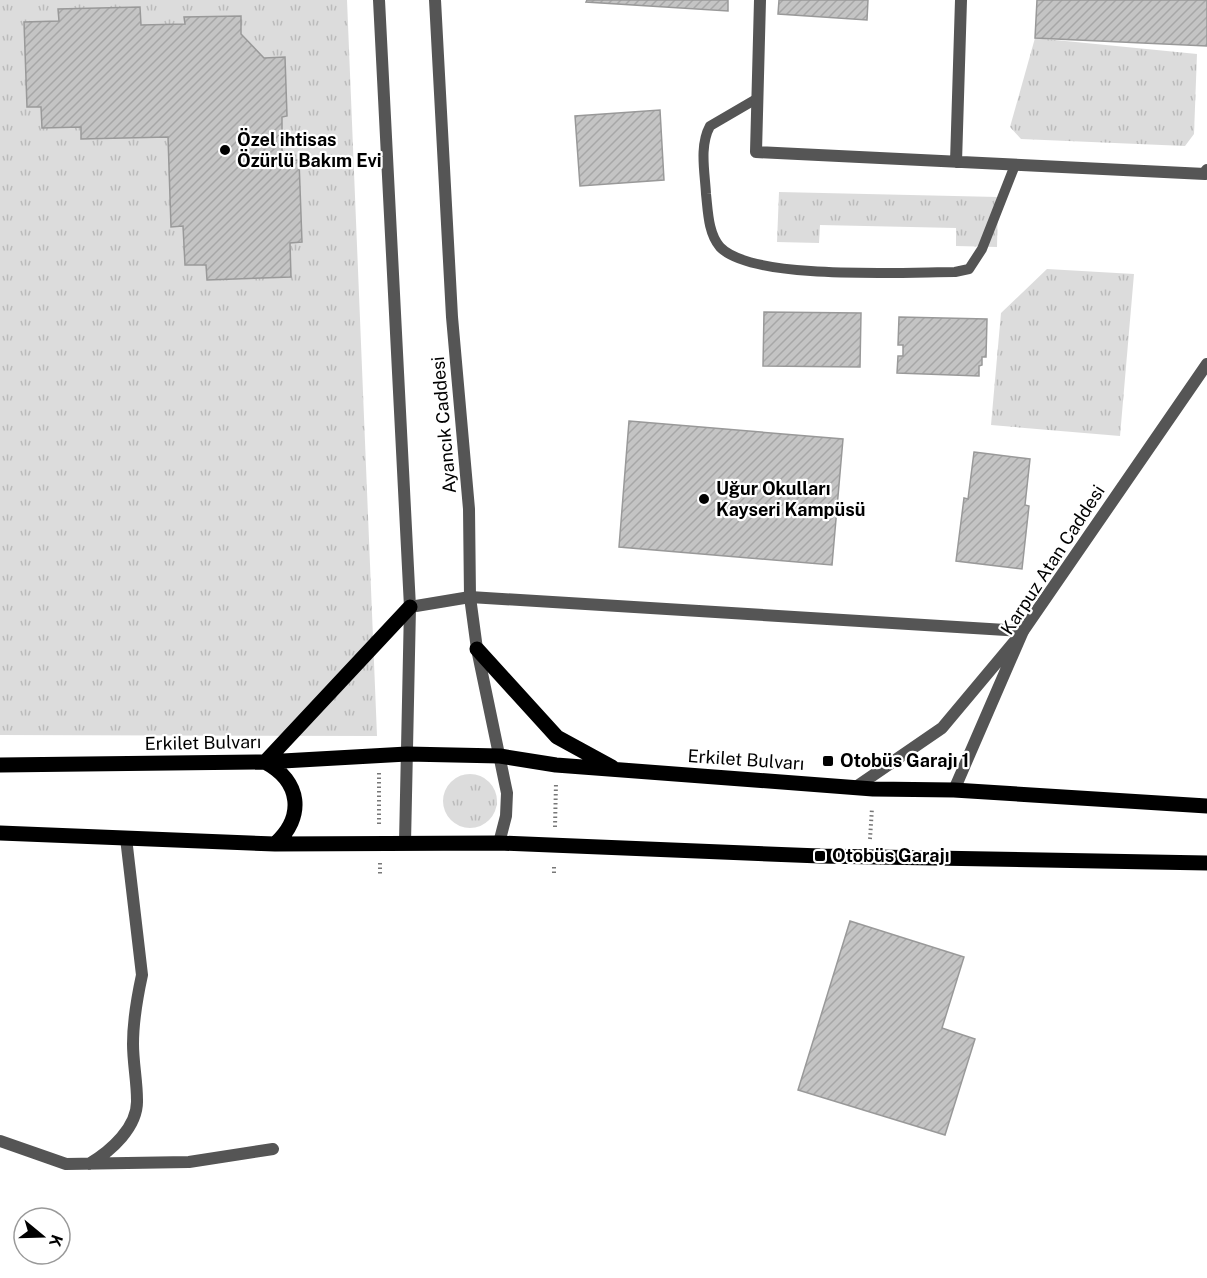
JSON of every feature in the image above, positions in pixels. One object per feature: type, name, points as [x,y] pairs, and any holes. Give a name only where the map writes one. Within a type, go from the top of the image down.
[{"type":"main road","points":[[275,844],[285,836],[291,825],[295,813],[295,800],[285,777],[265,762],[410,607]]},
{"type":"main road","points":[[477,649],[557,737],[618,770]]},
{"type":"main road","name":"Erkilet Bulvarı","points":[[0,765],[265,762],[407,754],[500,756],[556,765],[856,788],[954,790],[1207,806]]},
{"type":"main road","points":[[0,833],[275,844],[499,843],[869,857],[1207,863]]},
{"type":"street","points":[[379,0],[410,607],[405,843]]},
{"type":"street","name":"Ayancık Caddesi","points":[[435,0],[452,317],[469,509],[470,597],[477,649],[507,793],[506,816],[499,843]]},
{"type":"street","points":[[760,0],[756,152],[1205,174],[1207,170]]},
{"type":"street","points":[[956,162],[961,0]]},
{"type":"street","name":"Karpuz Atan Caddesi","points":[[954,790],[1023,632],[1207,364]]},
{"type":"street","points":[[410,607],[470,597],[1023,632]]},
{"type":"street","points":[[856,788],[942,728],[1023,632]]},
{"type":"street","points":[[89,1164],[118,1142],[134,1116],[138,1102],[133,1043],[137,998],[142,975],[126,838]]},
{"type":"street","points":[[0,1141],[66,1164],[189,1162],[273,1149]]},
{"type":"lane","points":[[758,98],[710,126],[706,134],[704,158],[708,217],[714,238],[721,248],[741,259],[758,264],[812,272],[955,272],[969,269],[982,249],[1015,165]]},
{"type":"path","points":[[378,755],[380,874]]},
{"type":"path","points":[[554,873],[556,765]]},
{"type":"path","points":[[869,857],[873,789]]},
{"type":"green space","points":[[0,0],[347,0],[377,736],[0,735]]},
{"type":"green space","points":[[1035,38],[1197,54],[1194,134],[1185,146],[1021,139],[1010,127]]},
{"type":"green space","points":[[779,192],[998,197],[997,247],[956,246],[956,228],[820,225],[819,243],[777,242]]},
{"type":"green space","points":[[1047,269],[1134,274],[1120,436],[991,425],[1001,313]]},
{"type":"green space","points":[[470,774],[480,776],[489,782],[495,791],[497,801],[495,811],[489,820],[480,826],[470,828],[460,826],[451,820],[445,811],[443,801],[445,791],[451,782],[460,776]]},
{"type":"building","points":[[587,0],[728,0],[728,11],[586,2]]},
{"type":"building","points":[[779,0],[868,0],[867,20],[778,14]]},
{"type":"building","points":[[1037,0],[1207,0],[1207,46],[1035,38]]},
{"type":"building","name":"Özel ihtisas Özürlü Bakım Evi","points":[[140,7],[141,25],[185,24],[184,17],[241,16],[241,34],[264,58],[285,57],[287,116],[282,117],[282,161],[299,160],[302,242],[290,243],[291,277],[207,280],[206,265],[185,265],[183,226],[171,227],[168,137],[81,139],[81,127],[42,128],[41,107],[27,107],[24,22],[59,21],[58,9]]},
{"type":"building","points":[[660,110],[664,180],[580,186],[575,116]]},
{"type":"building","points":[[764,312],[861,313],[860,367],[763,366]]},
{"type":"building","points":[[899,317],[987,319],[986,357],[982,357],[979,376],[897,373],[898,356],[903,356],[903,345],[898,345]]},
{"type":"building","points":[[629,421],[843,439],[832,565],[619,547]]},
{"type":"building","points":[[974,452],[1030,459],[1025,505],[1029,506],[1022,569],[956,561],[964,498],[968,499]]},
{"type":"building","points":[[850,921],[964,957],[942,1028],[975,1039],[945,1135],[798,1090]]},
{"type":"place","name":"Özel ihtisas Özürlü Bakım Evi","points":[[225,150]]},
{"type":"place","name":"Uğur Okulları Kayseri Kampüsü","points":[[704,499]]},
{"type":"place","name":"Otobüs Garajı 1","points":[[828,761]]},
{"type":"place","name":"Otobüs Garajı","points":[[820,856]]}]
